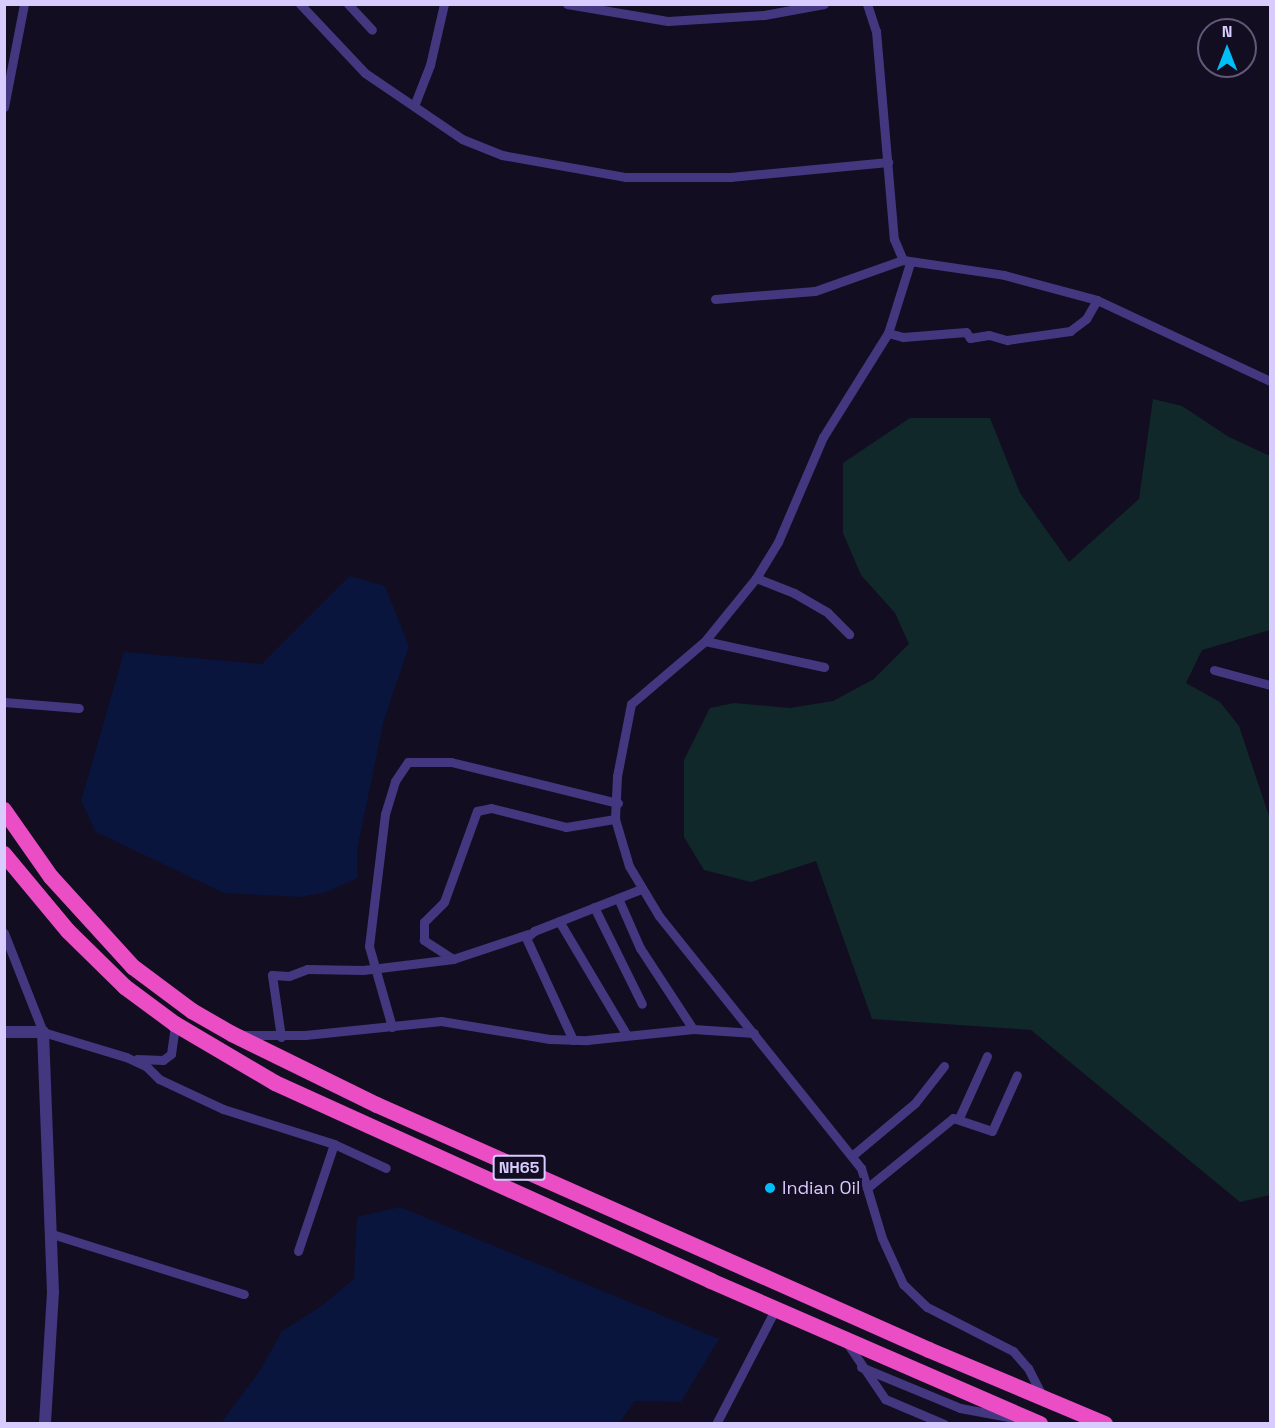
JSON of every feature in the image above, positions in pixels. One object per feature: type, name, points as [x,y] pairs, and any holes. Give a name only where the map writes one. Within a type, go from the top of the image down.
[{"type":"highway","name":"NH65","points":[[4,810],[51,877],[133,967],[192,1011],[232,1034],[377,1105],[1044,1400],[1106,1424]]},
{"type":"highway","name":"NH65","points":[[4,854],[68,931],[125,987],[175,1024],[275,1083],[845,1340],[1037,1422]]},
{"type":"street","points":[[4,107],[24,4]]},
{"type":"street","points":[[300,4],[365,73],[462,139],[502,155],[626,177],[730,177],[888,162]]},
{"type":"street","points":[[348,4],[372,30]]},
{"type":"street","points":[[414,106],[430,64],[444,4]]},
{"type":"street","points":[[567,4],[668,21],[764,15],[824,4]]},
{"type":"street","points":[[867,4],[876,31],[894,239],[907,261],[888,333],[823,437],[778,542],[756,578],[705,641],[631,704],[617,776],[618,802],[615,819],[629,866],[641,889],[853,1155],[895,1269],[912,1296],[1013,1352],[1028,1368],[1044,1400]]},
{"type":"street","points":[[715,298],[814,291],[907,261],[1004,275],[1097,300],[1270,381]]},
{"type":"street","points":[[888,333],[903,337],[966,332],[970,338],[988,335],[1007,339],[1070,332],[1086,319],[1097,300]]},
{"type":"street","points":[[756,578],[819,608],[849,634]]},
{"type":"street","points":[[705,641],[824,667]]},
{"type":"street","points":[[1214,670],[1270,685]]},
{"type":"street","points":[[4,702],[79,708]]},
{"type":"street","points":[[392,1027],[369,946],[383,823],[395,781],[408,762],[452,762],[618,802]]},
{"type":"street","points":[[453,959],[424,940],[424,922],[444,902],[477,811],[491,808],[566,827],[615,819]]},
{"type":"street","points":[[280,1037],[272,975],[289,976],[307,969],[377,968],[453,959],[528,934],[641,889]]},
{"type":"street","points":[[618,898],[640,948],[693,1029]]},
{"type":"street","points":[[594,907],[642,1004]]},
{"type":"street","points":[[559,921],[626,1034]]},
{"type":"street","points":[[4,933],[43,1032],[53,1292],[45,1424]]},
{"type":"street","points":[[528,934],[527,944],[573,1040]]},
{"type":"street","points":[[232,1034],[280,1037],[441,1021],[474,1024],[531,1038],[573,1040],[693,1029],[754,1033]]},
{"type":"street","points":[[126,1057],[163,1060],[171,1054],[175,1045],[175,1024]]},
{"type":"street","points":[[4,1032],[43,1032],[126,1057],[147,1067],[159,1079],[223,1109],[334,1144],[386,1168]]},
{"type":"street","points":[[959,1118],[987,1056]]},
{"type":"street","points":[[853,1155],[915,1103],[944,1066]]},
{"type":"street","points":[[867,1188],[943,1123],[959,1118],[992,1131],[1017,1075]]},
{"type":"street","points":[[298,1251],[334,1144]]},
{"type":"street","points":[[52,1234],[244,1294]]},
{"type":"street","points":[[716,1424],[776,1308]]},
{"type":"street","points":[[845,1340],[885,1399],[944,1424]]},
{"type":"street","points":[[861,1366],[960,1408],[1037,1422]]},
{"type":"green space","points":[[1153,399],[1182,406],[1229,437],[1270,456],[1270,630],[1202,650],[1186,683],[1220,702],[1239,726],[1270,819],[1270,1195],[1240,1202],[1031,1030],[872,1019],[816,861],[751,882],[704,870],[684,837],[684,760],[710,708],[734,703],[790,708],[833,701],[874,679],[909,644],[895,613],[861,575],[843,533],[843,463],[910,418],[990,418],[1020,493],[1069,562],[1139,499]]},
{"type":"water","points":[[350,576],[385,586],[409,646],[384,720],[357,850],[357,878],[327,892],[300,897],[224,893],[96,832],[81,801],[124,652],[262,664]]},
{"type":"water","points":[[400,1207],[719,1339],[681,1402],[635,1401],[619,1423],[221,1423],[261,1369],[282,1331],[320,1307],[354,1279],[357,1217]]},
{"type":"place","name":"Indian Oil","points":[[770,1188]]}]
